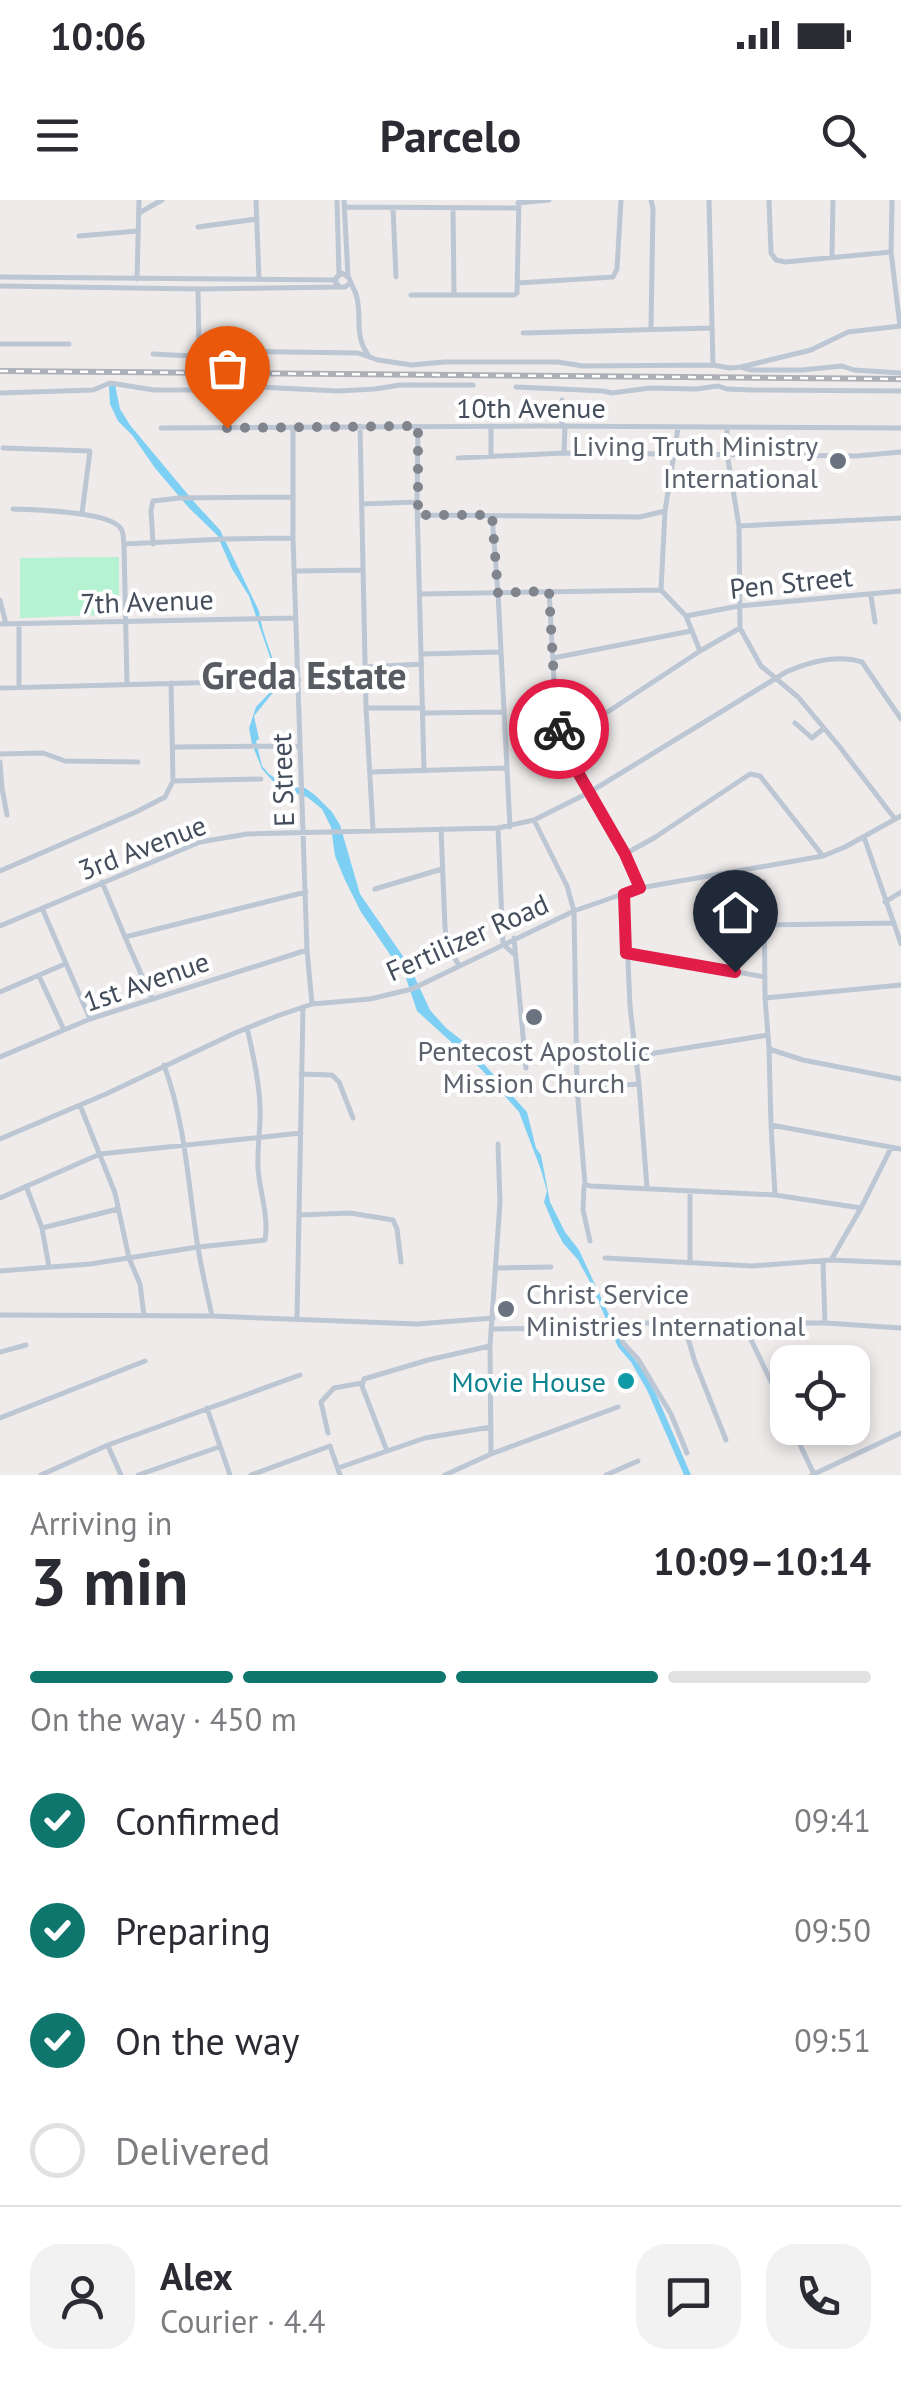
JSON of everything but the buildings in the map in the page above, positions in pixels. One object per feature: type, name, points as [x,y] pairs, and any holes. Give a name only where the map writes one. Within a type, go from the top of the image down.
[{"type":"street","points":[[137,279],[138,200]]},
{"type":"street","points":[[138,214],[162,200]]},
{"type":"street","points":[[256,200],[258,279]]},
{"type":"street","points":[[342,202],[392,208],[453,208],[549,200]]},
{"type":"street","points":[[518,283],[613,277],[621,200]]},
{"type":"street","points":[[651,200],[651,328]]},
{"type":"street","points":[[709,200],[714,366]]},
{"type":"street","points":[[769,200],[771,253],[776,260],[891,252]]},
{"type":"street","points":[[832,200],[832,256]]},
{"type":"street","points":[[229,351],[349,353],[412,364],[558,362],[583,366],[741,367],[796,354],[848,332],[900,326],[891,252],[892,200]]},
{"type":"street","points":[[340,287],[337,277],[342,202]]},
{"type":"street","points":[[0,286],[345,288],[348,280],[342,202]]},
{"type":"street","points":[[411,295],[517,293],[518,204]]},
{"type":"street","points":[[392,208],[396,277]]},
{"type":"street","points":[[453,208],[454,295]]},
{"type":"street","points":[[198,227],[257,219]]},
{"type":"street","points":[[78,236],[138,231]]},
{"type":"street","points":[[0,277],[337,277],[348,280],[354,289],[357,325],[364,351],[371,358]]},
{"type":"street","points":[[153,354],[193,356],[199,352],[198,289]]},
{"type":"street","points":[[524,333],[712,328]]},
{"type":"street","points":[[0,344],[69,344]]},
{"type":"street","points":[[741,367],[767,370],[842,366],[901,373]]},
{"type":"street","points":[[0,393],[93,390],[110,383],[154,390],[238,386],[338,391],[400,385],[472,385]]},
{"type":"street","points":[[516,386],[612,393],[718,386],[728,390],[901,391]]},
{"type":"street","points":[[562,400],[564,453]]},
{"type":"street","points":[[360,426],[372,830]]},
{"type":"street","points":[[418,426],[424,771]]},
{"type":"street","points":[[490,426],[490,455]]},
{"type":"street","points":[[726,427],[739,526],[740,628],[761,666],[798,697],[898,817]]},
{"type":"street","name":"10th Avenue","points":[[161,428],[901,428]]},
{"type":"street","name":"E Street","points":[[293,428],[293,538],[312,1004]]},
{"type":"street","points":[[661,590],[665,511],[678,428]]},
{"type":"street","points":[[4,448],[90,451],[82,513]]},
{"type":"street","points":[[458,458],[564,453],[856,456],[901,452]]},
{"type":"street","points":[[153,544],[154,501],[293,497]]},
{"type":"street","points":[[362,504],[417,502]]},
{"type":"street","points":[[13,509],[82,513],[120,526],[124,544],[127,684]]},
{"type":"street","points":[[418,515],[640,516],[665,511]]},
{"type":"street","points":[[492,515],[510,827]]},
{"type":"street","points":[[739,526],[901,518]]},
{"type":"street","points":[[124,544],[293,538]]},
{"type":"street","points":[[296,571],[363,570]]},
{"type":"street","points":[[421,594],[661,590],[686,616],[700,651]]},
{"type":"street","points":[[549,591],[561,743],[625,854],[640,888]]},
{"type":"street","name":"Pen Street","points":[[686,616],[739,606],[901,591]]},
{"type":"street","points":[[871,595],[875,622]]},
{"type":"street","points":[[0,600],[3,624]]},
{"type":"street","name":"7th Avenue","points":[[3,624],[296,618]]},
{"type":"street","points":[[18,624],[19,687]]},
{"type":"street","points":[[561,743],[740,628]]},
{"type":"street","points":[[553,658],[692,631]]},
{"type":"street","points":[[422,654],[500,652]]},
{"type":"street","name":"3rd Avenue","points":[[0,926],[217,838],[498,828],[534,820],[590,792],[805,664],[833,659],[862,662],[901,719]]},
{"type":"street","points":[[365,667],[422,664]]},
{"type":"street","points":[[0,688],[299,680]]},
{"type":"street","points":[[0,871],[165,797],[172,781],[171,683]]},
{"type":"street","points":[[366,708],[504,712]]},
{"type":"street","points":[[796,723],[812,738],[824,728]]},
{"type":"street","points":[[173,747],[301,746]]},
{"type":"street","points":[[0,754],[43,753],[66,762],[138,762]]},
{"type":"street","points":[[0,762],[7,815]]},
{"type":"street","points":[[370,772],[506,768]]},
{"type":"street","points":[[625,854],[755,774],[823,856]]},
{"type":"street","points":[[172,781],[260,779]]},
{"type":"street","name":"Fertilizer Road","points":[[0,1138],[302,1007],[370,999],[412,989],[574,910],[640,888],[823,856],[898,817]]},
{"type":"street","points":[[534,820],[567,886],[574,910],[577,1088],[583,1210],[590,1242]]},
{"type":"street","points":[[498,828],[503,944],[516,955]]},
{"type":"street","points":[[441,829],[448,943],[459,966]]},
{"type":"street","points":[[864,837],[901,944]]},
{"type":"street","points":[[376,889],[442,870]]},
{"type":"street","points":[[102,882],[152,999]]},
{"type":"street","points":[[764,882],[764,998],[775,1195]]},
{"type":"street","points":[[126,936],[306,892]]},
{"type":"street","points":[[885,902],[901,892]]},
{"type":"street","points":[[624,894],[647,1188]]},
{"type":"street","points":[[42,908],[90,1019]]},
{"type":"street","points":[[764,925],[894,923]]},
{"type":"street","points":[[514,938],[526,1068]]},
{"type":"street","name":"1st Avenue","points":[[0,1058],[90,1019],[307,950]]},
{"type":"street","points":[[626,953],[764,977]]},
{"type":"street","points":[[0,992],[65,964]]},
{"type":"street","points":[[39,976],[64,1030]]},
{"type":"street","points":[[764,998],[901,985]]},
{"type":"street","points":[[297,1318],[302,1007]]},
{"type":"street","points":[[0,1271],[263,1241],[263,1192],[258,1170],[260,1100],[247,1028]]},
{"type":"street","points":[[636,1056],[768,1035]]},
{"type":"street","points":[[769,1049],[817,1064],[901,1079]]},
{"type":"street","points":[[164,1065],[186,1147],[198,1247],[212,1316]]},
{"type":"street","points":[[301,1074],[332,1074],[353,1118]]},
{"type":"street","points":[[577,1088],[639,1084]]},
{"type":"street","points":[[80,1105],[110,1177],[129,1258],[140,1284],[144,1316]]},
{"type":"street","points":[[771,1125],[901,1150]]},
{"type":"street","points":[[0,1198],[100,1154],[301,1133]]},
{"type":"street","points":[[491,1454],[490,1346],[500,1202],[498,1144]]},
{"type":"street","points":[[831,1260],[891,1148]]},
{"type":"street","points":[[584,1184],[775,1195],[861,1208]]},
{"type":"street","points":[[26,1186],[42,1228],[49,1267]]},
{"type":"street","points":[[690,1190],[690,1263]]},
{"type":"street","points":[[42,1228],[118,1208]]},
{"type":"street","points":[[299,1215],[350,1213],[393,1220],[401,1262]]},
{"type":"street","points":[[604,1258],[752,1266],[831,1260],[901,1263]]},
{"type":"street","points":[[823,1262],[825,1323]]},
{"type":"street","points":[[496,1268],[552,1267]]},
{"type":"street","points":[[0,1314],[297,1318],[416,1324],[493,1318]]},
{"type":"street","points":[[691,1323],[687,1335],[695,1362],[726,1440]]},
{"type":"street","points":[[743,1323],[770,1379]]},
{"type":"street","points":[[687,1453],[671,1414],[638,1359],[623,1343],[620,1326],[825,1323],[901,1328]]},
{"type":"street","points":[[492,1329],[586,1328]]},
{"type":"street","points":[[0,1352],[26,1345]]},
{"type":"street","points":[[328,1433],[321,1402],[334,1388],[490,1346]]},
{"type":"street","points":[[0,1418],[145,1362]]},
{"type":"street","points":[[41,1475],[207,1408],[300,1376]]},
{"type":"street","points":[[362,1383],[388,1451]]},
{"type":"street","points":[[446,1475],[618,1406]]},
{"type":"street","points":[[207,1408],[230,1475]]},
{"type":"street","points":[[251,1475],[330,1446],[339,1472],[440,1435],[491,1427]]},
{"type":"street","points":[[800,1445],[813,1474],[901,1433]]},
{"type":"street","points":[[108,1446],[121,1475]]},
{"type":"street","points":[[138,1475],[219,1446]]},
{"type":"street","points":[[606,1475],[638,1461]]},
{"type":"green space","points":[[119,557],[119,608],[98,608],[98,615],[20,618],[20,558]]},
{"type":"water","points":[[115,385],[120,409],[130,425],[220,530],[259,611],[280,684],[254,716],[262,766],[288,787],[305,788],[332,812],[340,825],[360,894],[409,965],[430,1010],[527,1112],[550,1202],[579,1250],[623,1345],[656,1394],[691,1475],[684,1475],[647,1390],[618,1347],[578,1260],[555,1228],[544,1202],[547,1191],[541,1170],[519,1112],[482,1070],[417,1011],[406,978],[361,912],[345,880],[335,856],[331,827],[322,809],[307,797],[279,788],[262,769],[249,728],[256,707],[276,686],[249,596],[217,535],[189,508],[118,421],[110,404],[109,386]]},
{"type":"railway","points":[[0,371],[901,379]]},
{"type":"way so far","points":[[227,428],[418,426],[418,515],[492,515],[498,593],[549,591],[559,729]]},
{"type":"place","name":"Living Truth Ministry International","points":[[838,461]]},
{"type":"place","name":"Pentecost Apostolic Mission Church","points":[[534,1017]]},
{"type":"place","name":"Christ Service Ministries International","points":[[506,1309]]},
{"type":"place","name":"Movie House","points":[[626,1381]]},
{"type":"district","name":"Greda Estate","points":[[304,674]]},
{"type":"route","points":[[559,729],[561,743],[625,854],[640,888],[624,894],[626,953],[735,972]]}]
